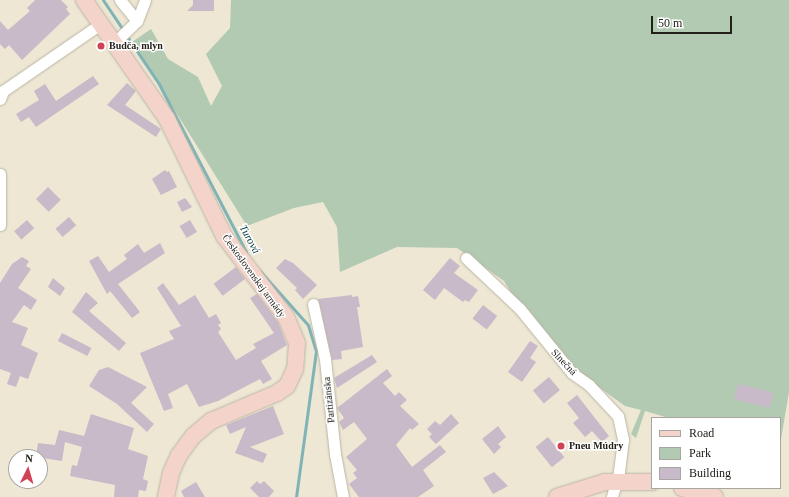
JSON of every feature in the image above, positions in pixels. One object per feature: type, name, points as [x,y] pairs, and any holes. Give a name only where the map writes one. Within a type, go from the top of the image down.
[{"type":"street","name":"Československej armády","points":[[84,0],[100,25],[117,41],[167,119],[224,236],[286,317],[297,344],[295,369],[287,386],[277,393],[211,421],[193,436],[179,455],[171,473],[166,497]]},
{"type":"street","points":[[120,0],[134,25]]},
{"type":"street","points":[[117,41],[134,25],[145,0]]},
{"type":"street","points":[[1,92],[100,25]]},
{"type":"street","points":[[0,174],[0,225]]},
{"type":"street","name":"Slnečná","points":[[466,258],[520,309],[572,373],[589,385],[618,416],[624,439],[617,480],[612,497]]},
{"type":"street","name":"Partizánska","points":[[314,304],[324,359],[335,454],[343,497]]},
{"type":"street","points":[[557,497],[592,485],[617,480],[651,482]]},
{"type":"street","points":[[686,489],[715,497]]},
{"type":"green space","points":[[231,0],[789,0],[789,392],[781,439],[781,417],[666,417],[645,411],[636,438],[631,434],[641,410],[625,406],[546,349],[504,281],[457,248],[397,247],[340,272],[337,227],[323,202],[294,208],[247,226],[132,42],[151,29],[168,59],[198,77],[211,106],[222,86],[206,54],[230,28]]},
{"type":"building","points":[[35,0],[61,0],[68,7],[66,9],[70,14],[22,60],[9,45],[5,49],[0,44],[0,21],[8,30],[30,11],[27,8]]},
{"type":"building","points":[[193,0],[214,0],[214,11],[187,11],[193,5]]},
{"type":"building","points":[[93,76],[99,84],[36,127],[29,117],[21,122],[16,114],[39,100],[34,91],[45,84],[56,101]]},
{"type":"building","points":[[127,83],[136,91],[125,105],[161,129],[156,137],[107,105]]},
{"type":"building","points":[[165,170],[167,172],[169,171],[177,187],[161,195],[152,179]]},
{"type":"building","points":[[48,187],[61,200],[49,212],[36,199]]},
{"type":"building","points":[[185,198],[192,207],[182,212],[177,202]]},
{"type":"building","points":[[69,217],[76,225],[63,237],[55,229]]},
{"type":"building","points":[[27,220],[34,228],[21,239],[14,231]]},
{"type":"building","points":[[190,220],[197,232],[187,238],[180,226]]},
{"type":"building","points":[[160,243],[165,253],[118,284],[140,312],[132,318],[110,291],[107,294],[89,261],[98,256],[109,272],[127,259],[124,255],[138,244],[144,253]]},
{"type":"building","points":[[22,257],[29,261],[26,266],[31,269],[18,288],[37,300],[31,310],[24,305],[12,322],[28,328],[21,345],[38,353],[28,379],[20,376],[16,387],[7,384],[11,373],[0,369],[0,283],[12,264]]},
{"type":"building","points":[[450,258],[460,266],[454,273],[478,290],[469,302],[465,300],[463,302],[444,288],[435,300],[423,290]]},
{"type":"building","points":[[285,259],[293,263],[317,285],[303,299],[295,290],[297,288],[276,268]]},
{"type":"building","points":[[236,267],[245,279],[223,296],[214,284]]},
{"type":"building","points":[[53,278],[65,288],[60,296],[48,287]]},
{"type":"building","points":[[163,283],[179,305],[195,295],[209,318],[216,314],[221,323],[218,325],[221,329],[218,332],[236,360],[256,348],[253,344],[274,333],[250,298],[257,294],[278,322],[287,345],[261,361],[272,379],[263,384],[260,379],[218,401],[199,407],[187,384],[168,394],[173,408],[164,411],[140,353],[174,339],[169,331],[181,326],[157,288]]},
{"type":"building","points":[[86,292],[98,303],[89,311],[126,343],[119,351],[72,312]]},
{"type":"building","points":[[352,295],[352,297],[358,296],[360,307],[357,307],[363,347],[341,351],[342,359],[332,360],[318,299]]},
{"type":"building","points":[[483,305],[497,316],[487,329],[473,318]]},
{"type":"building","points":[[62,333],[91,348],[87,356],[58,341]]},
{"type":"building","points":[[530,341],[538,346],[530,358],[536,362],[522,382],[508,372]]},
{"type":"building","points":[[372,355],[377,362],[337,388],[334,378]]},
{"type":"building","points":[[108,367],[147,387],[131,403],[154,424],[147,432],[117,404],[89,386],[99,370]]},
{"type":"building","points":[[387,369],[392,376],[383,383],[395,396],[399,392],[407,400],[400,406],[419,424],[412,430],[410,428],[396,445],[412,467],[440,445],[446,452],[423,470],[434,486],[418,497],[359,497],[349,484],[357,478],[353,473],[357,470],[346,457],[367,439],[354,422],[343,430],[339,422],[344,418],[337,408]]},
{"type":"building","points":[[549,377],[560,390],[544,404],[533,390]]},
{"type":"building","points":[[738,384],[773,392],[769,408],[734,400]]},
{"type":"building","points":[[577,395],[609,436],[602,442],[592,431],[585,437],[573,423],[579,418],[567,403]]},
{"type":"building","points":[[273,406],[284,434],[250,447],[267,454],[263,463],[235,453],[246,427],[230,434],[226,425]]},
{"type":"building","points":[[91,414],[134,428],[128,449],[148,456],[143,479],[148,481],[146,491],[139,490],[138,497],[114,497],[115,485],[70,476],[72,465],[77,466],[82,447],[65,442],[62,461],[48,459],[48,449],[37,449],[38,443],[55,445],[59,430],[84,436]]},
{"type":"building","points":[[451,414],[459,423],[436,444],[429,437],[432,434],[427,429],[435,421],[440,425]]},
{"type":"building","points":[[498,426],[506,437],[498,444],[501,447],[494,454],[482,439]]},
{"type":"building","points":[[548,437],[564,457],[552,467],[536,447]]},
{"type":"building","points":[[494,472],[508,486],[493,494],[483,478]]},
{"type":"building","points":[[257,481],[260,484],[264,481],[274,491],[269,497],[259,497],[250,488]]},
{"type":"building","points":[[196,482],[205,497],[184,497],[181,491]]},
{"type":"waterway","name":"Turová","points":[[103,0],[123,30]]},
{"type":"waterway","name":"Turová","points":[[126,35],[159,84],[246,252]]},
{"type":"waterway","name":"Turová","points":[[260,271],[308,325],[316,351],[296,497]]},
{"type":"place","name":"Budča, mlyn","points":[[101,46]]},
{"type":"place","name":"Pneu Múdry","points":[[561,446]]}]
